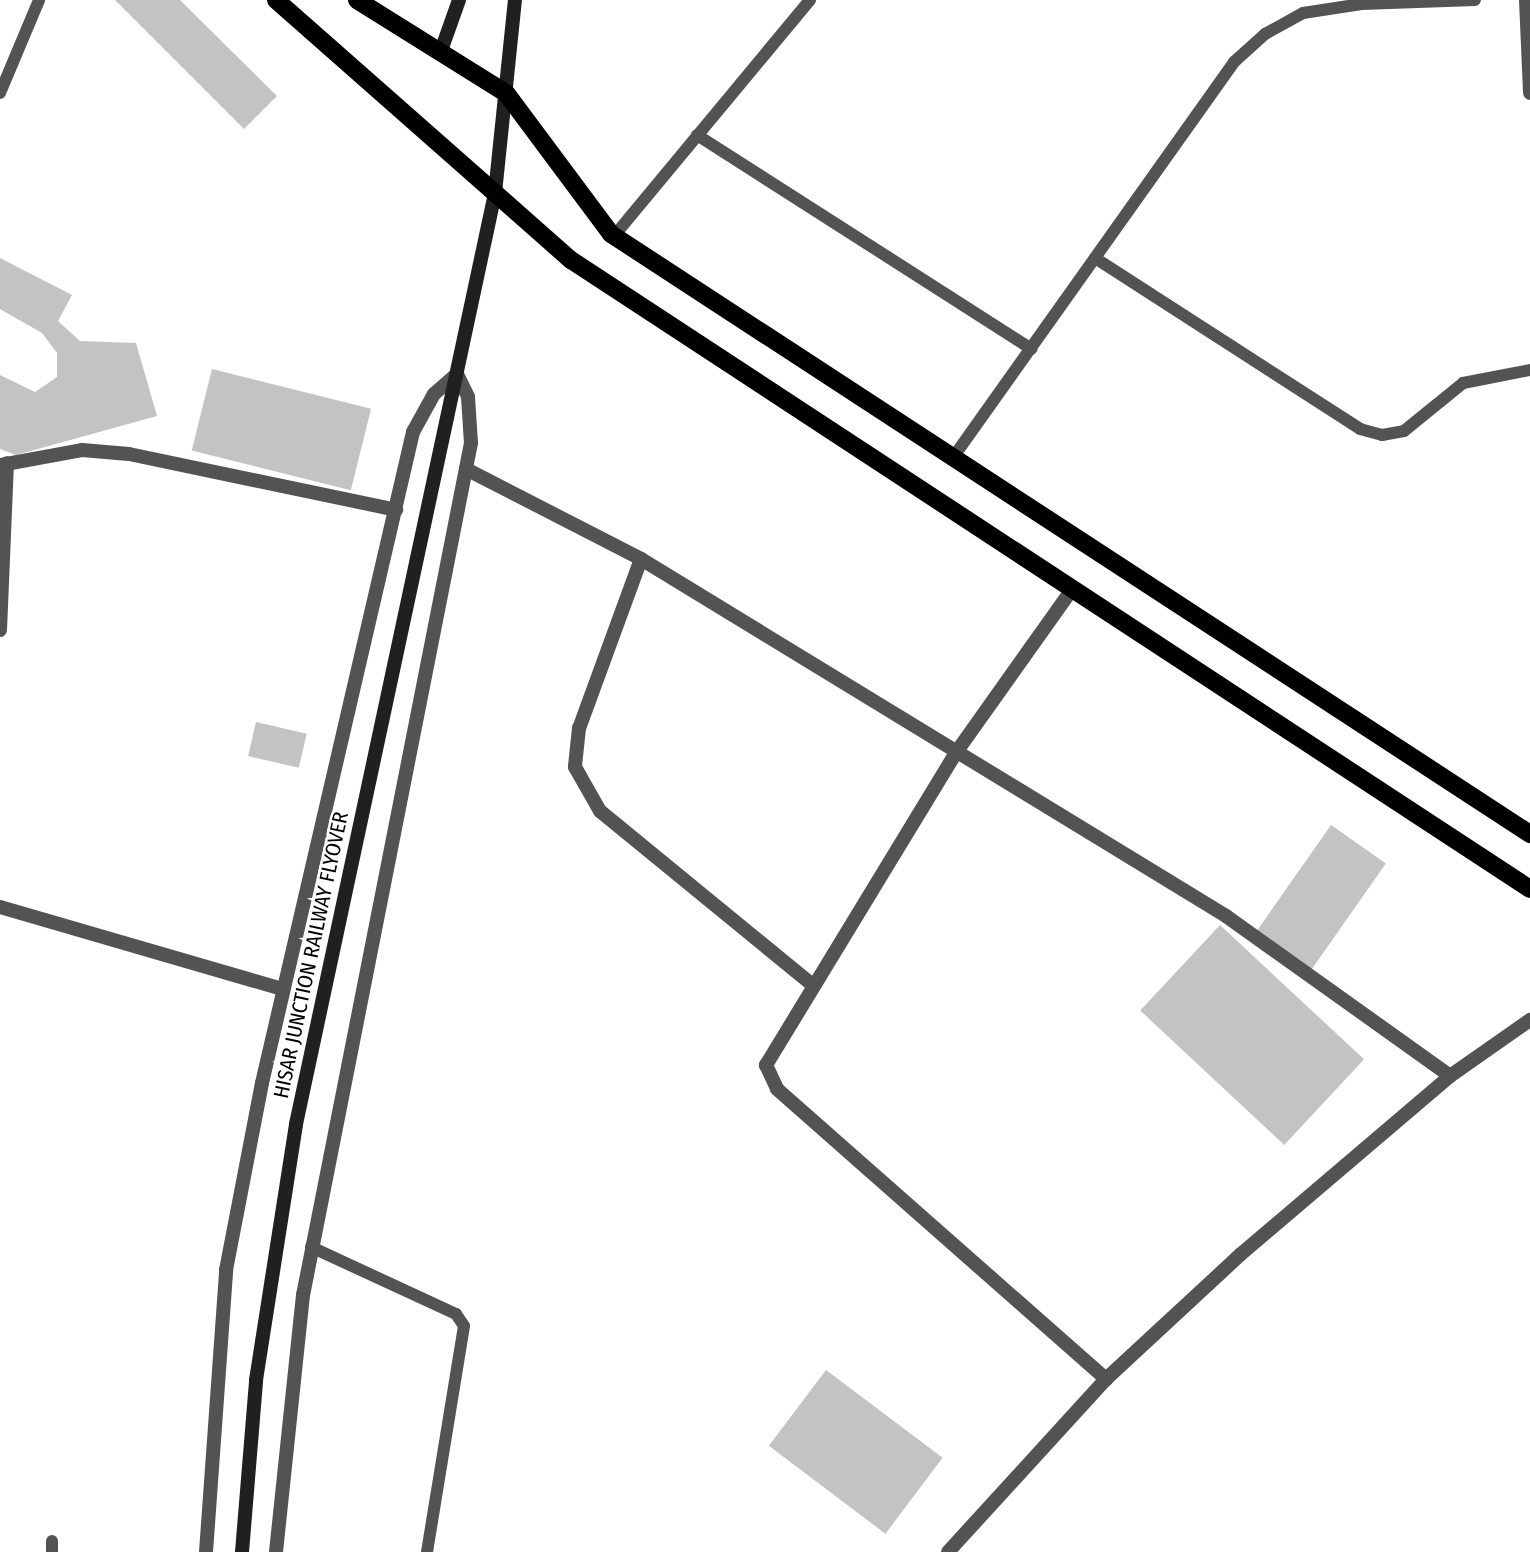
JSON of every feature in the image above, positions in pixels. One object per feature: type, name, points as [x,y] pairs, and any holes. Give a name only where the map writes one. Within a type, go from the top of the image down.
[{"type":"main road","points":[[276,0],[571,260],[1530,889]]},
{"type":"main road","points":[[357,0],[442,48],[506,93],[614,236],[952,460],[1530,834]]},
{"type":"main road","points":[[442,48],[460,0]]},
{"type":"main road","name":"HISAR JUNCTION RAILWAY FLYOVER","points":[[242,1552],[256,1380],[296,1124],[495,193],[515,0]]},
{"type":"street","points":[[1526,0],[1530,93]]},
{"type":"street","points":[[206,1552],[226,1270],[283,989],[412,432],[434,394],[457,374],[471,416],[466,468],[311,1247],[276,1552]]},
{"type":"street","points":[[0,629],[3,464],[82,450],[129,454],[396,510]]},
{"type":"street","points":[[466,468],[641,559],[1226,916],[1450,1076]]},
{"type":"street","points":[[641,559],[579,728],[575,767],[600,811],[811,984]]},
{"type":"street","points":[[1073,588],[957,751],[811,984],[771,1049],[768,1078],[1106,1379]]},
{"type":"street","points":[[0,907],[283,989]]},
{"type":"street","points":[[948,1552],[1106,1379],[1450,1076],[1530,1020]]},
{"type":"lane","points":[[0,93],[39,0]]},
{"type":"lane","points":[[614,236],[810,0]]},
{"type":"lane","points":[[952,460],[1234,62],[1265,34],[1303,13],[1361,4],[1475,0]]},
{"type":"lane","points":[[697,135],[1031,349]]},
{"type":"lane","points":[[1095,258],[1360,429],[1404,431],[1463,383],[1530,370]]},
{"type":"lane","points":[[311,1247],[456,1314],[464,1326],[427,1552]]},
{"type":"building","points":[[115,0],[180,0],[277,96],[244,129]]},
{"type":"building","points":[[0,258],[72,295],[58,321],[80,341],[136,343],[157,416],[16,455],[0,449],[0,375],[35,392],[57,377],[57,353],[42,333],[0,309]]},
{"type":"building","points":[[212,369],[371,409],[351,490],[192,451]]},
{"type":"building","points":[[256,722],[307,734],[299,768],[248,756]]},
{"type":"building","points":[[1331,825],[1386,863],[1310,972],[1255,933]]},
{"type":"building","points":[[1220,925],[1364,1059],[1284,1145],[1140,1011]]},
{"type":"building","points":[[826,1370],[943,1458],[885,1534],[769,1446]]}]
